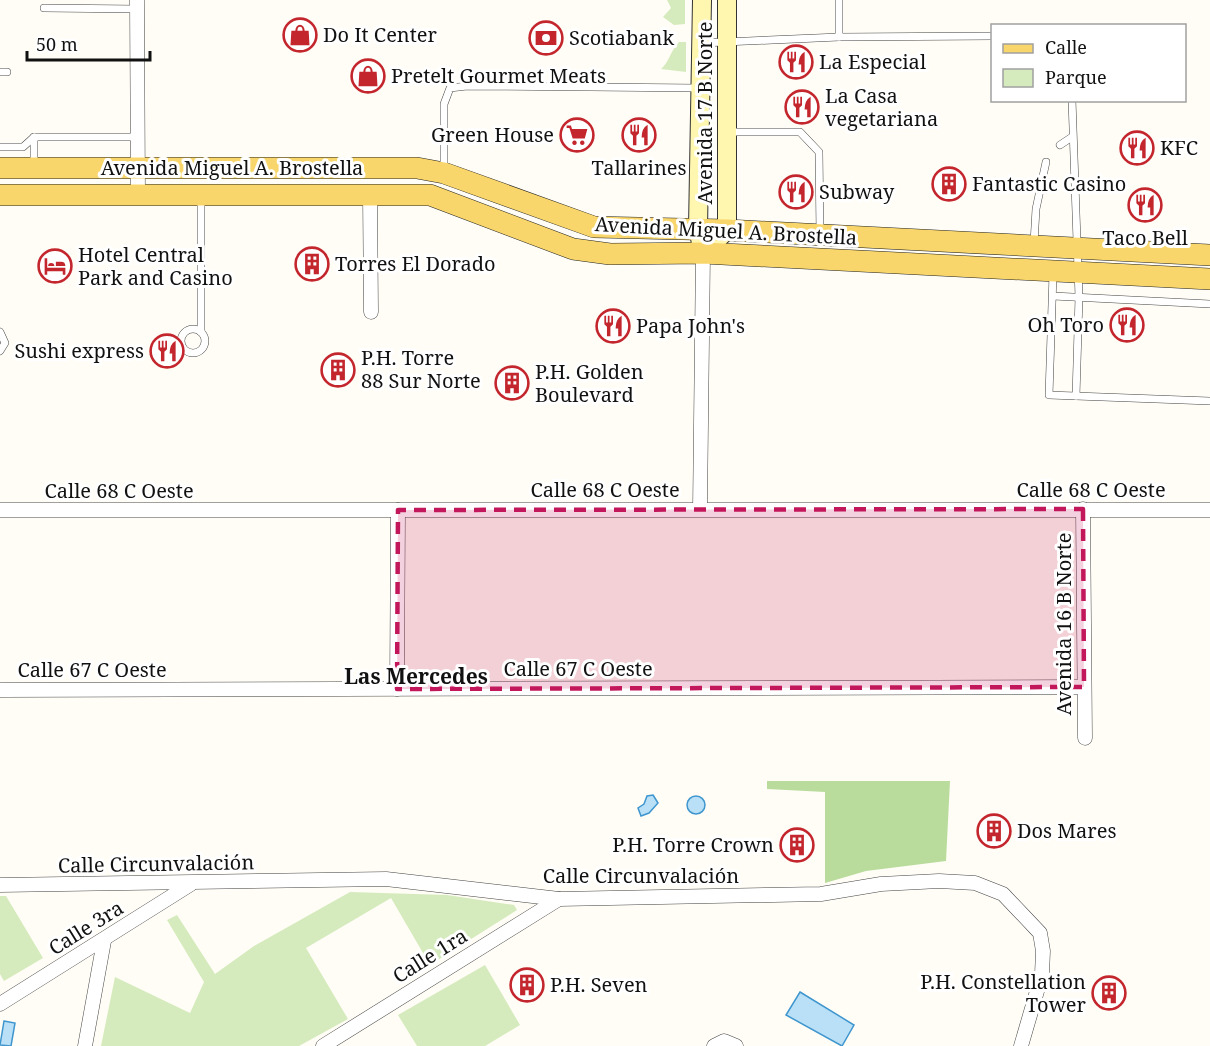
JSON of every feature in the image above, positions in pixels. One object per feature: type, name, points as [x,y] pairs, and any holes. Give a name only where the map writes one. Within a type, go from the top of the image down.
[{"type":"main road","name":"Avenida Miguel A. Brostella","points":[[0,168],[399,167],[444,173],[594,227],[698,228],[1210,255]]},
{"type":"main road","name":"Avenida Miguel A. Brostella","points":[[0,195],[370,193],[430,195],[573,249],[592,252],[704,253],[1210,279]]},
{"type":"main road","points":[[955,267],[956,242]]},
{"type":"street","name":"Avenida 17 B Norte","points":[[700,509],[704,253],[698,228],[702,0]]},
{"type":"street","name":"Avenida 17 B Norte","points":[[704,253],[727,230],[727,0]]},
{"type":"street","points":[[137,5],[138,195]]},
{"type":"street","points":[[370,193],[371,312]]},
{"type":"street","name":"Avenida 16 B Norte","points":[[1083,509],[1085,738]]},
{"type":"street","name":"Calle 68 C Oeste","points":[[0,510],[1210,510]]},
{"type":"street","points":[[398,510],[398,688]]},
{"type":"street","name":"Calle 67 C Oeste","points":[[0,690],[1084,687]]},
{"type":"street","name":"Calle Circunvalación","points":[[0,885],[192,884],[386,879],[559,899],[821,894],[881,885],[939,881],[975,883],[1003,894],[1023,912],[1040,933],[1043,951],[1042,974],[1021,1046]]},
{"type":"street","name":"Calle 3ra","points":[[0,1004],[192,884]]},
{"type":"street","name":"Calle 1ra","points":[[322,1046],[559,899]]},
{"type":"street","points":[[85,1046],[104,941]]},
{"type":"street","points":[[714,1046],[724,1041],[735,1046]]},
{"type":"lane","points":[[839,0],[839,37]]},
{"type":"lane","points":[[44,8],[137,5]]},
{"type":"lane","points":[[702,43],[839,37],[991,36]]},
{"type":"lane","points":[[444,173],[444,104],[450,88],[467,86],[701,88]]},
{"type":"lane","points":[[1072,102],[1079,297],[1076,396]]},
{"type":"lane","points":[[728,132],[801,132],[819,152],[820,235]]},
{"type":"lane","points":[[0,147],[23,147],[34,137],[138,137]]},
{"type":"lane","points":[[34,137],[34,169]]},
{"type":"lane","points":[[1060,145],[1072,137]]},
{"type":"lane","points":[[1034,246],[1036,208],[1046,162]]},
{"type":"lane","points":[[201,194],[201,332]]},
{"type":"lane","points":[[1053,271],[1049,395],[1210,401]]},
{"type":"lane","points":[[1053,296],[1210,304]]},
{"type":"lane","points":[[0,332],[5,343],[0,351]]},
{"type":"highlighted area","points":[[1083,509],[1084,687],[397,689],[398,510]]},
{"type":"green space","points":[[667,0],[685,0],[685,24],[674,25],[663,17],[671,8]]},
{"type":"green space","points":[[679,42],[686,42],[686,72],[661,69],[666,63]]},
{"type":"green space","points":[[767,781],[950,781],[946,861],[866,871],[825,883],[825,792],[767,789]]},
{"type":"green space","points":[[350,892],[447,895],[514,905],[517,910],[430,965],[391,898],[306,948],[348,1019],[299,1046],[101,1046],[115,977],[190,1013],[204,982],[167,920],[177,915],[215,974],[254,946]]},
{"type":"green space","points":[[0,896],[6,896],[43,958],[4,981],[0,974]]},
{"type":"green space","points":[[485,965],[520,1025],[485,1046],[417,1046],[398,1015]]},
{"type":"water","points":[[653,795],[658,803],[649,813],[641,816],[638,808],[644,804],[647,796]]},
{"type":"water","points":[[696,796],[702,799],[705,805],[702,811],[696,814],[690,811],[687,805],[690,799]]},
{"type":"water","points":[[800,992],[854,1025],[842,1046],[786,1015]]},
{"type":"water","points":[[4,1021],[15,1023],[11,1046],[0,1045]]},
{"type":"place","name":"Do It Center","points":[[300,35]]},
{"type":"place","name":"Scotiabank","points":[[546,38]]},
{"type":"place","name":"La Especial","points":[[796,62]]},
{"type":"place","name":"Pretelt Gourmet Meats","points":[[368,76]]},
{"type":"place","name":"La Casa vegetariana","points":[[802,107]]},
{"type":"place","name":"Green House","points":[[577,135]]},
{"type":"place","name":"Tallarines","points":[[639,135]]},
{"type":"place","name":"KFC","points":[[1137,148]]},
{"type":"place","name":"Fantastic Casino","points":[[949,184]]},
{"type":"place","name":"Subway","points":[[796,192]]},
{"type":"place","name":"Taco Bell","points":[[1145,205]]},
{"type":"place","name":"Torres El Dorado","points":[[312,264]]},
{"type":"place","name":"Hotel Central Park and Casino","points":[[55,266]]},
{"type":"place","name":"Oh Toro","points":[[1127,325]]},
{"type":"place","name":"Papa John's","points":[[613,326]]},
{"type":"place","name":"Sushi express","points":[[167,351]]},
{"type":"place","name":"P.H. Torre 88 Sur Norte","points":[[338,370]]},
{"type":"place","name":"P.H. Golden Boulevard","points":[[512,383]]},
{"type":"place","name":"Dos Mares","points":[[994,831]]},
{"type":"place","name":"P.H. Torre Crown","points":[[797,845]]},
{"type":"place","name":"P.H. Seven","points":[[527,985]]},
{"type":"place","name":"P.H. Constellation Tower","points":[[1109,993]]},
{"type":"district","name":"Las Mercedes","points":[[416,677]]}]
